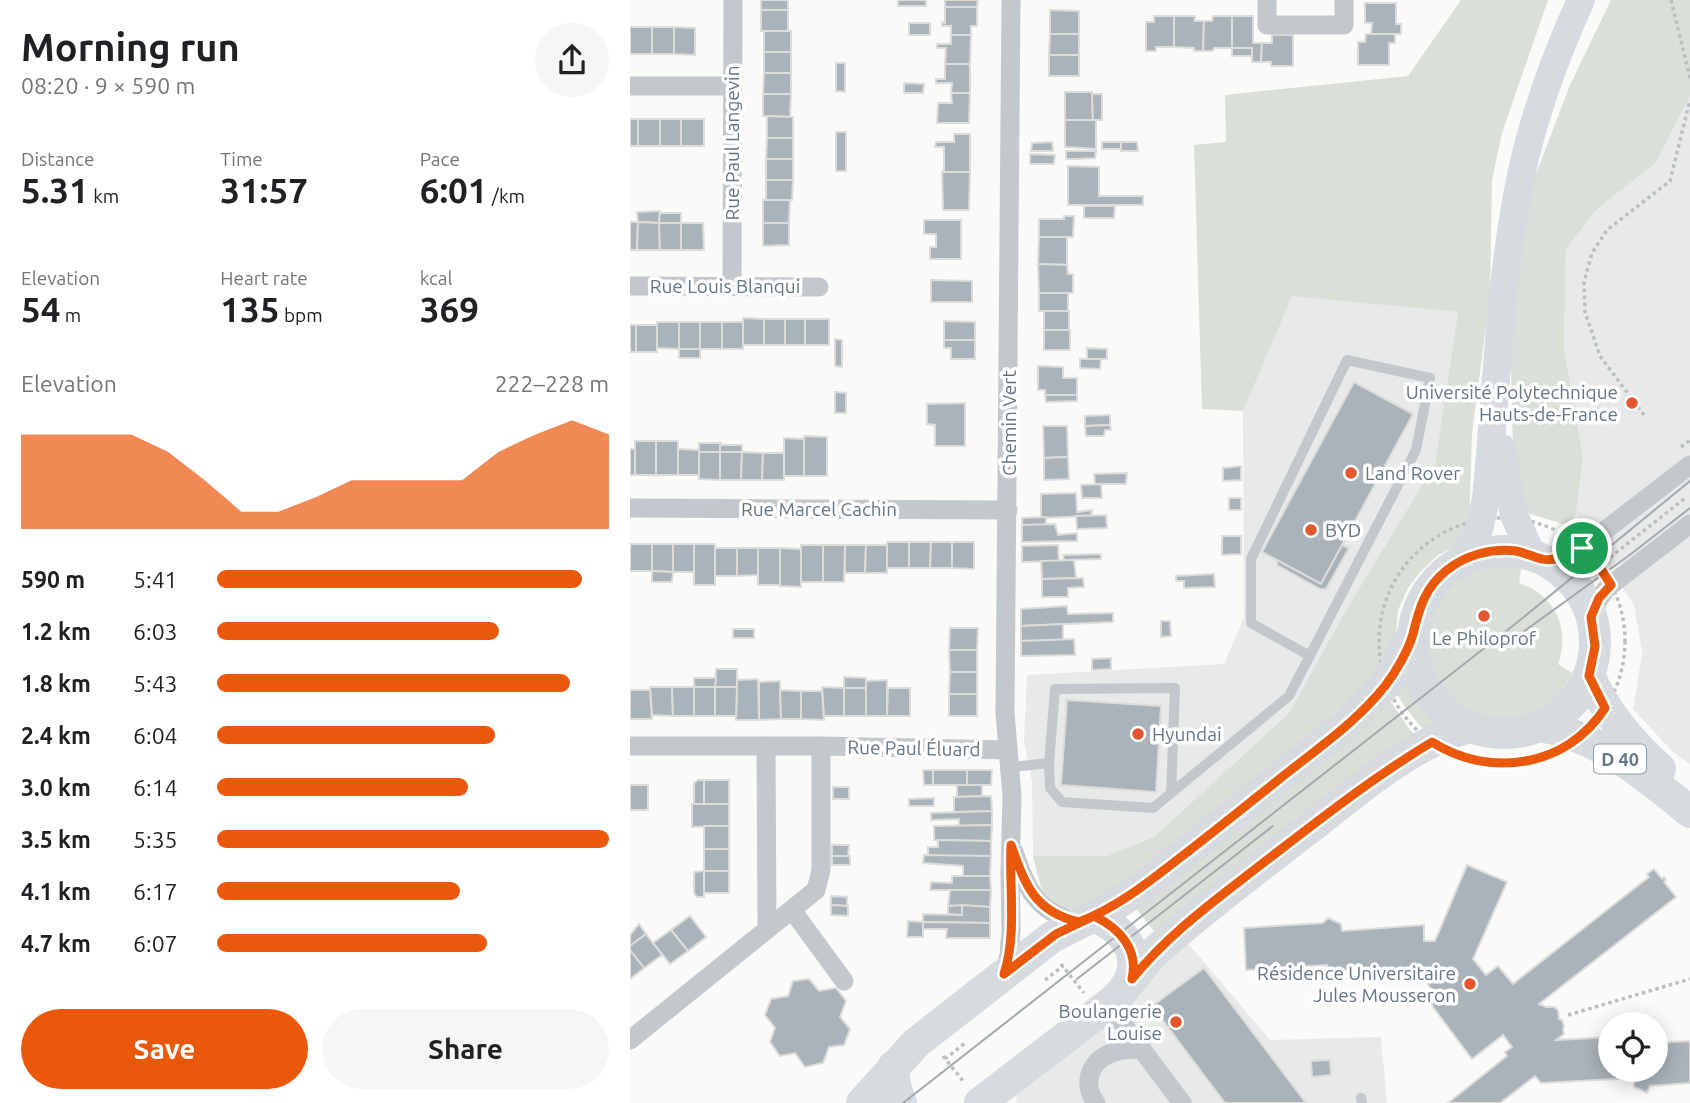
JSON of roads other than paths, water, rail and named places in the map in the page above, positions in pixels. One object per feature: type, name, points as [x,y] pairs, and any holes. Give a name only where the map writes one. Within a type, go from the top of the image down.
[{"type":"main road","points":[[1460,561],[1475,536],[1486,499],[1508,252],[1523,169],[1551,74],[1581,0]]},
{"type":"main road","points":[[1495,401],[1515,519],[1538,557]]},
{"type":"main road","points":[[862,1103],[893,1067],[936,1047],[1004,974],[1056,934],[1131,895],[1344,726],[1387,684],[1412,636],[1418,609],[1427,592],[1445,571],[1460,561],[1496,551],[1514,551],[1538,557],[1558,568],[1575,585],[1584,599],[1591,617],[1595,646],[1589,676],[1570,705],[1540,726],[1506,733],[1471,727],[1447,713],[1428,692],[1415,665],[1412,636]]},
{"type":"main road","name":"D 40","points":[[1589,676],[1605,708],[1628,736],[1651,761],[1690,795]]},
{"type":"main road","name":"D 40","points":[[1540,726],[1580,736],[1618,757],[1690,812]]},
{"type":"main road","points":[[977,1089],[1009,1091],[1153,954],[1222,895],[1360,789],[1432,742],[1452,732],[1471,727]]},
{"type":"main road","points":[[1086,919],[1115,928],[1126,942],[1133,958],[1111,993]]},
{"type":"main road","points":[[893,1067],[894,1086],[901,1103]]},
{"type":"street","name":"Rue Paul Langevin","points":[[732,286],[733,0]]},
{"type":"street","name":"Chemin Vert","points":[[1004,974],[1011,935],[1009,758],[1005,713],[1011,0]]},
{"type":"street","points":[[1268,0],[1267,25],[1344,25],[1344,0]]},
{"type":"street","points":[[630,86],[733,86]]},
{"type":"street","name":"Rue Louis Blanqui","points":[[630,286],[819,287]]},
{"type":"street","points":[[1538,557],[1568,555],[1582,548],[1690,465]]},
{"type":"street","name":"Rue Marcel Cachin","points":[[630,508],[1008,510]]},
{"type":"street","points":[[1591,617],[1599,598],[1611,585],[1690,524]]},
{"type":"street","name":"Rue Paul Éluard","points":[[630,746],[821,746],[1009,758]]},
{"type":"street","points":[[766,746],[767,928]]},
{"type":"street","name":"Rue Paul Éluard","points":[[630,1040],[816,890],[820,882],[821,746]]},
{"type":"street","name":"Chemin Vert","points":[[1011,845],[1026,883],[1037,901],[1058,917],[1086,919]]},
{"type":"street","points":[[792,910],[844,981]]},
{"type":"street","points":[[1111,993],[1117,1016],[1182,1103]]},
{"type":"street","points":[[1096,1103],[1088,1092],[1088,1079],[1096,1065],[1112,1053],[1142,1049]]},
{"type":"lane","points":[[1171,793],[1175,688],[1055,689],[1049,763],[1050,788],[1062,802],[1153,808],[1289,696],[1310,656],[1416,450],[1430,378],[1347,360],[1251,559],[1251,624],[1310,656]]},
{"type":"lane","points":[[1009,758],[1049,763]]},
{"type":"tram line","points":[[903,1103],[1519,621],[1690,481]]},
{"type":"tram line","points":[[1516,637],[1690,508]]},
{"type":"tram line","points":[[1077,979],[1273,826]]},
{"type":"place","name":"Université Polytechnique Hauts-de-France","points":[[1632,403]]},
{"type":"place","name":"Land Rover","points":[[1351,473]]},
{"type":"place","name":"BYD","points":[[1311,530]]},
{"type":"place","name":"Le Philoprof","points":[[1484,616]]},
{"type":"place","name":"Hyundai","points":[[1138,734]]},
{"type":"place","name":"Résidence Universitaire Jules Mousseron","points":[[1470,984]]},
{"type":"place","name":"Boulangerie Louise","points":[[1176,1022]]}]
